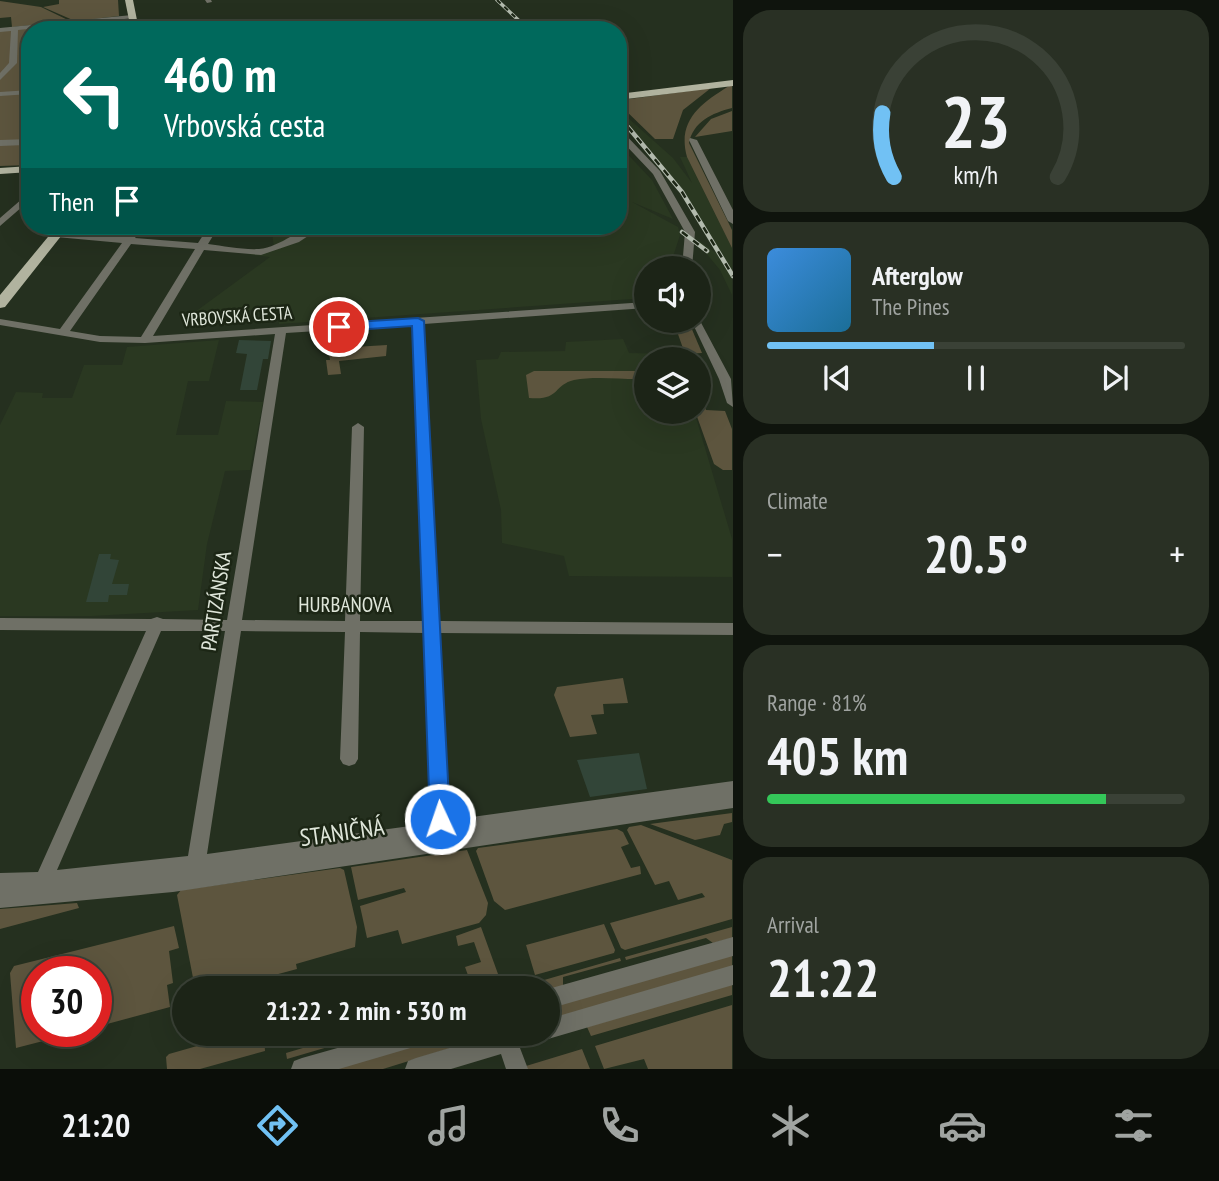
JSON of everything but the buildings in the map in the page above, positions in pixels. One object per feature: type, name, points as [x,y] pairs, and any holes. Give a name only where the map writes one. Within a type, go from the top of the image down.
[{"type":"main road","points":[[129,0],[133,21]]},
{"type":"main road","points":[[627,96],[733,83]]},
{"type":"main road","points":[[0,171],[21,170]]},
{"type":"main road","points":[[0,304],[55,235]]},
{"type":"street","points":[[100,21],[132,18]]},
{"type":"street","points":[[0,30],[21,28]]},
{"type":"street","points":[[0,78],[13,63],[15,29]]},
{"type":"street","points":[[0,94],[21,93]]},
{"type":"street","points":[[693,140],[733,221]]},
{"type":"street","points":[[0,143],[21,142]]},
{"type":"street","points":[[627,144],[657,173],[690,232],[688,256]]},
{"type":"street","points":[[0,223],[21,203]]},
{"type":"street","points":[[91,235],[129,241],[261,251],[280,246],[301,235]]},
{"type":"street","points":[[62,334],[133,235]]},
{"type":"street","points":[[145,341],[208,235]]},
{"type":"street","name":"VRBOVSKÁ CESTA","points":[[0,322],[100,340],[145,341],[634,306]]},
{"type":"street","points":[[418,321],[430,625],[442,835]]},
{"type":"street","name":"PARTIZÁNSKA","points":[[194,871],[281,331]]},
{"type":"street","points":[[702,333],[725,379],[733,403]]},
{"type":"street","points":[[349,759],[358,427]]},
{"type":"street","points":[[40,888],[157,623]]},
{"type":"street","name":"HURBANOVA","points":[[0,624],[353,624],[733,629]]},
{"type":"street","name":"STANIČNÁ","points":[[0,899],[40,888],[194,871],[733,789]]},
{"type":"street","name":"STANIČNÁ","points":[[442,835],[733,800]]},
{"type":"street","name":"STANIČNÁ","points":[[0,882],[40,888]]},
{"type":"street","points":[[560,996],[733,946]]},
{"type":"street","points":[[560,1025],[733,975]]},
{"type":"street","points":[[302,1069],[382,1046]]},
{"type":"street","points":[[416,1069],[494,1046]]},
{"type":"street","points":[[509,1046],[517,1069]]},
{"type":"shaded area","points":[[59,0],[118,0],[119,16],[75,21],[43,7],[59,4]]},
{"type":"shaded area","points":[[0,1],[41,7],[70,21],[21,21],[21,26],[12,27],[11,17],[0,18]]},
{"type":"shaded area","points":[[21,28],[21,165],[0,166],[0,30]]},
{"type":"shaded area","points":[[732,86],[732,108],[704,119],[695,129],[689,143],[732,230],[732,248],[687,157],[685,144],[685,133],[693,115]]},
{"type":"shaded area","points":[[711,88],[683,110],[673,139],[655,139],[627,112],[627,99]]},
{"type":"shaded area","points":[[732,111],[732,131],[695,137],[711,119]]},
{"type":"shaded area","points":[[627,117],[673,158],[692,183],[680,157],[687,157],[732,248],[732,295],[711,256],[701,247],[698,240],[716,253],[696,215],[660,165],[627,131]]},
{"type":"shaded area","points":[[627,154],[652,180],[673,219],[632,202],[678,227],[680,235],[673,256],[634,256],[634,299],[279,324],[277,309],[195,312],[270,257],[247,254],[249,250],[274,247],[272,235],[627,235]]},
{"type":"shaded area","points":[[678,333],[694,333],[699,347],[683,347]]},
{"type":"shaded area","points":[[623,339],[629,353],[634,353],[634,424],[698,424],[732,539],[732,577],[569,576],[564,556],[502,543],[501,510],[481,419],[476,360],[498,359],[501,352],[565,351],[566,342]]},
{"type":"shaded area","points":[[219,340],[209,381],[188,381],[176,435],[218,435],[226,401],[263,402],[250,470],[225,471],[207,544],[198,610],[92,616],[0,616],[0,425],[16,392],[43,393],[42,398],[72,398],[84,365],[122,365],[127,347]]},
{"type":"shaded area","points":[[331,343],[348,343],[349,347],[387,345],[386,356],[339,361],[341,374],[328,375],[326,360],[330,360],[328,346]]},
{"type":"shaded area","points":[[534,371],[634,371],[634,379],[574,380],[562,385],[551,395],[539,398],[529,398],[526,375]]},
{"type":"shaded area","points":[[711,410],[725,411],[732,429],[732,470],[723,470],[714,464],[700,424],[711,424]]},
{"type":"shaded area","points":[[623,678],[628,703],[603,704],[604,714],[591,715],[597,734],[570,737],[554,695],[557,687]]},
{"type":"shaded area","points":[[732,813],[732,822],[724,824],[720,835],[695,840],[650,824]]},
{"type":"shaded area","points":[[641,825],[732,860],[732,919],[625,950],[621,948],[610,923],[705,897],[702,893],[678,900],[669,881],[655,885],[627,830],[629,827]]},
{"type":"shaded area","points":[[617,829],[623,832],[629,844],[621,847],[631,868],[640,866],[641,874],[505,910],[494,901],[476,851],[478,848]]},
{"type":"shaded area","points":[[467,850],[488,903],[486,915],[479,923],[402,944],[398,930],[367,938],[360,906],[406,892],[404,888],[358,900],[351,867]]},
{"type":"shaded area","points":[[340,868],[344,870],[357,927],[355,947],[296,964],[297,969],[271,976],[193,976],[177,895],[181,890]]},
{"type":"shaded area","points":[[77,903],[79,908],[0,929],[0,909]]},
{"type":"shaded area","points":[[604,924],[614,953],[535,975],[526,945]]},
{"type":"shaded area","points":[[174,926],[179,948],[169,951],[172,976],[172,983],[167,985],[170,1007],[112,1023],[112,956],[54,956]]},
{"type":"shaded area","points":[[481,927],[499,976],[468,976],[465,967],[481,962],[474,942],[458,946],[456,936]]},
{"type":"shaded area","points":[[732,927],[732,938],[713,943],[706,938],[626,960],[625,957]]},
{"type":"shaded area","points":[[732,954],[732,968],[560,1018],[560,1004]]},
{"type":"shaded area","points":[[620,958],[621,961],[563,977],[563,986],[560,987],[558,976]]},
{"type":"shaded area","points":[[21,964],[21,1047],[16,1048],[10,973],[14,966]]},
{"type":"shaded area","points":[[732,984],[732,995],[591,1036],[587,1027]]},
{"type":"shaded area","points":[[732,1005],[732,1069],[648,1069],[644,1059],[604,1069],[595,1046]]},
{"type":"shaded area","points":[[197,1046],[265,1046],[265,1051],[200,1069],[167,1069],[166,1057]]},
{"type":"shaded area","points":[[310,1046],[331,1046],[287,1059],[286,1053]]},
{"type":"shaded area","points":[[414,1046],[457,1046],[383,1069],[334,1069]]},
{"type":"shaded area","points":[[582,1049],[590,1069],[527,1069],[526,1066]]},
{"type":"railway","points":[[497,0],[519,21]]},
{"type":"railway","points":[[628,127],[682,192],[733,276]]},
{"type":"railway","points":[[682,232],[707,251]]},
{"type":"route","points":[[339,327],[418,321],[440,819]]}]
